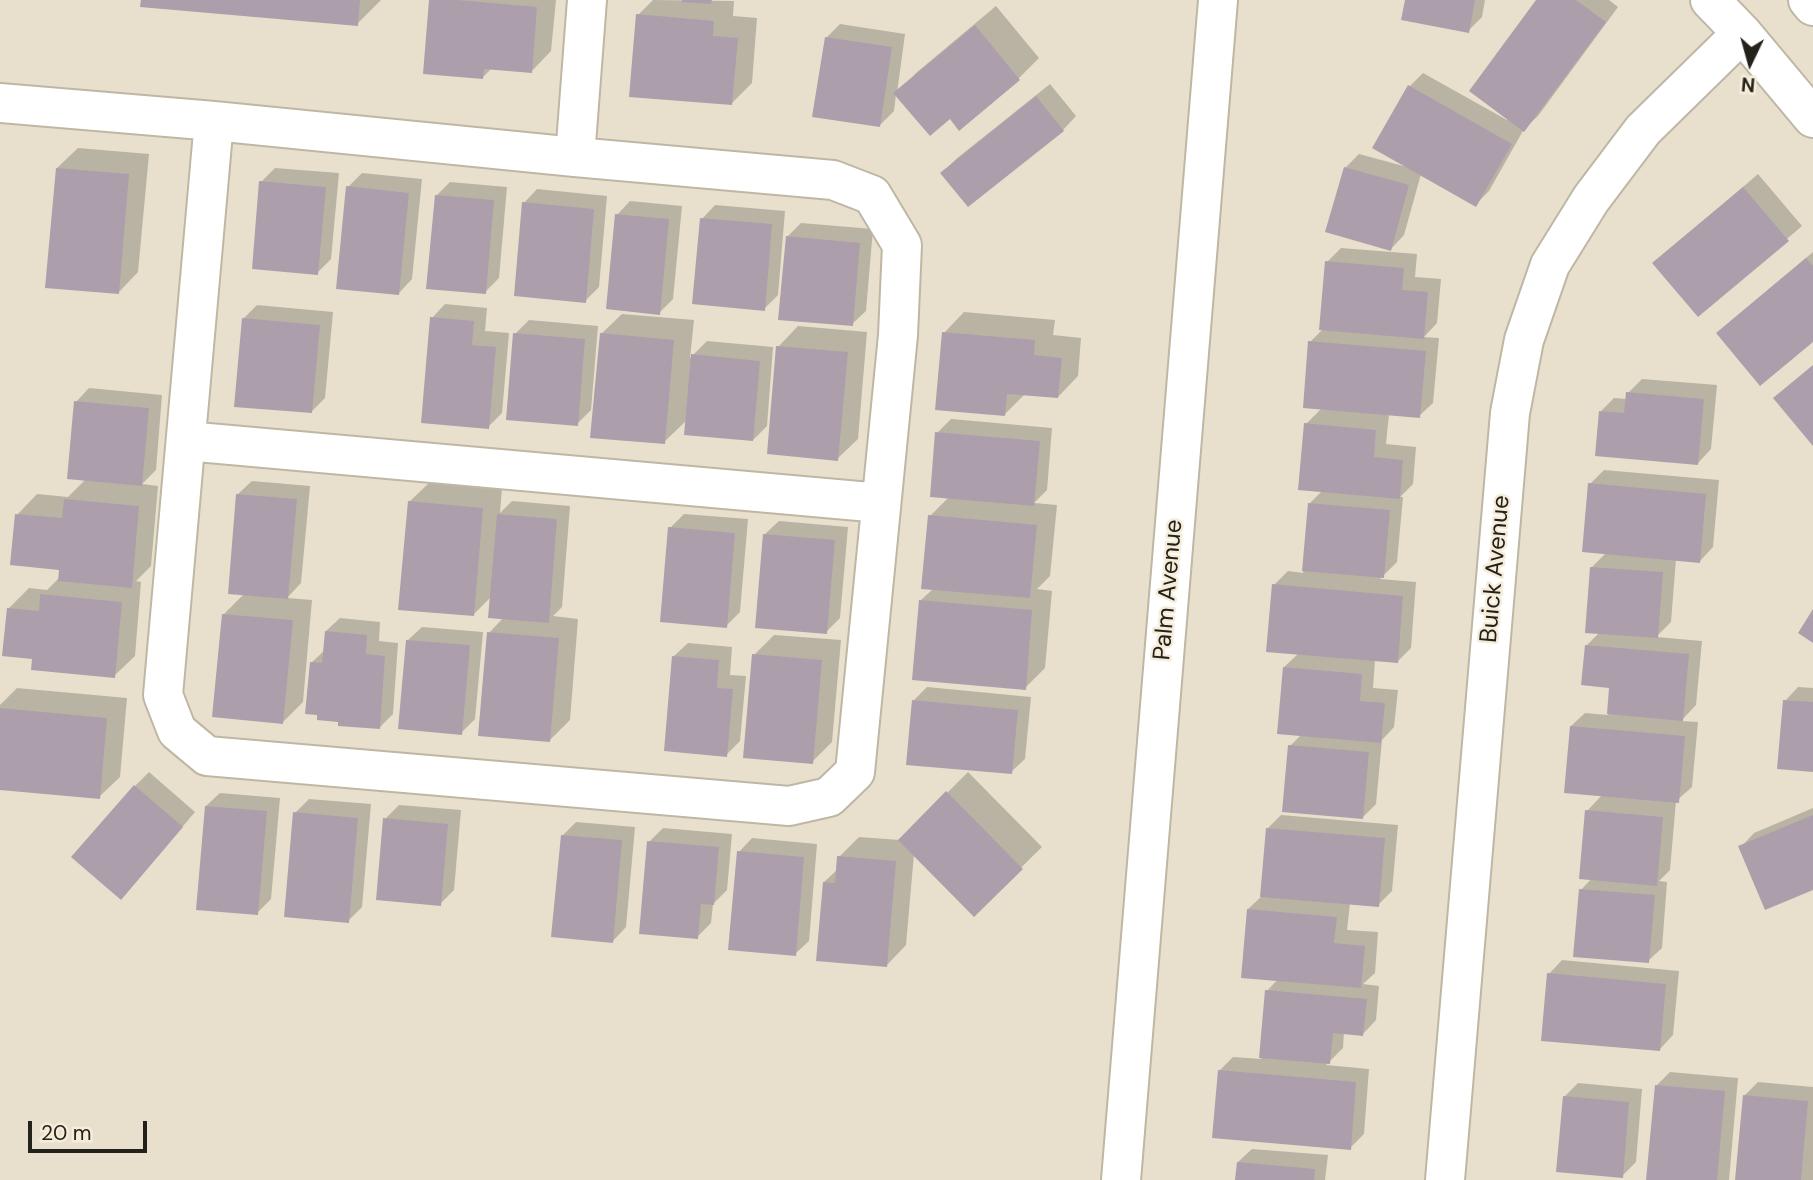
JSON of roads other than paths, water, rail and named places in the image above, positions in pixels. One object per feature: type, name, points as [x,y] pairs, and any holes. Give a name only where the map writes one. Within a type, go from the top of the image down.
[{"type":"street","points":[[575,157],[587,0]]},
{"type":"street","name":"Palm Avenue","points":[[1121,1180],[1218,0]]},
{"type":"street","points":[[1710,0],[1742,33],[1813,118]]},
{"type":"street","points":[[1808,0],[1813,6]]},
{"type":"street","name":"Buick Avenue","points":[[1445,1180],[1510,413],[1524,340],[1550,265],[1591,199],[1643,130],[1742,33]]},
{"type":"street","points":[[0,103],[214,121],[833,180],[872,195],[902,245],[898,335],[855,772],[829,797],[789,806],[207,756],[177,731],[163,695],[214,121]]},
{"type":"street","points":[[186,441],[881,503]]}]
